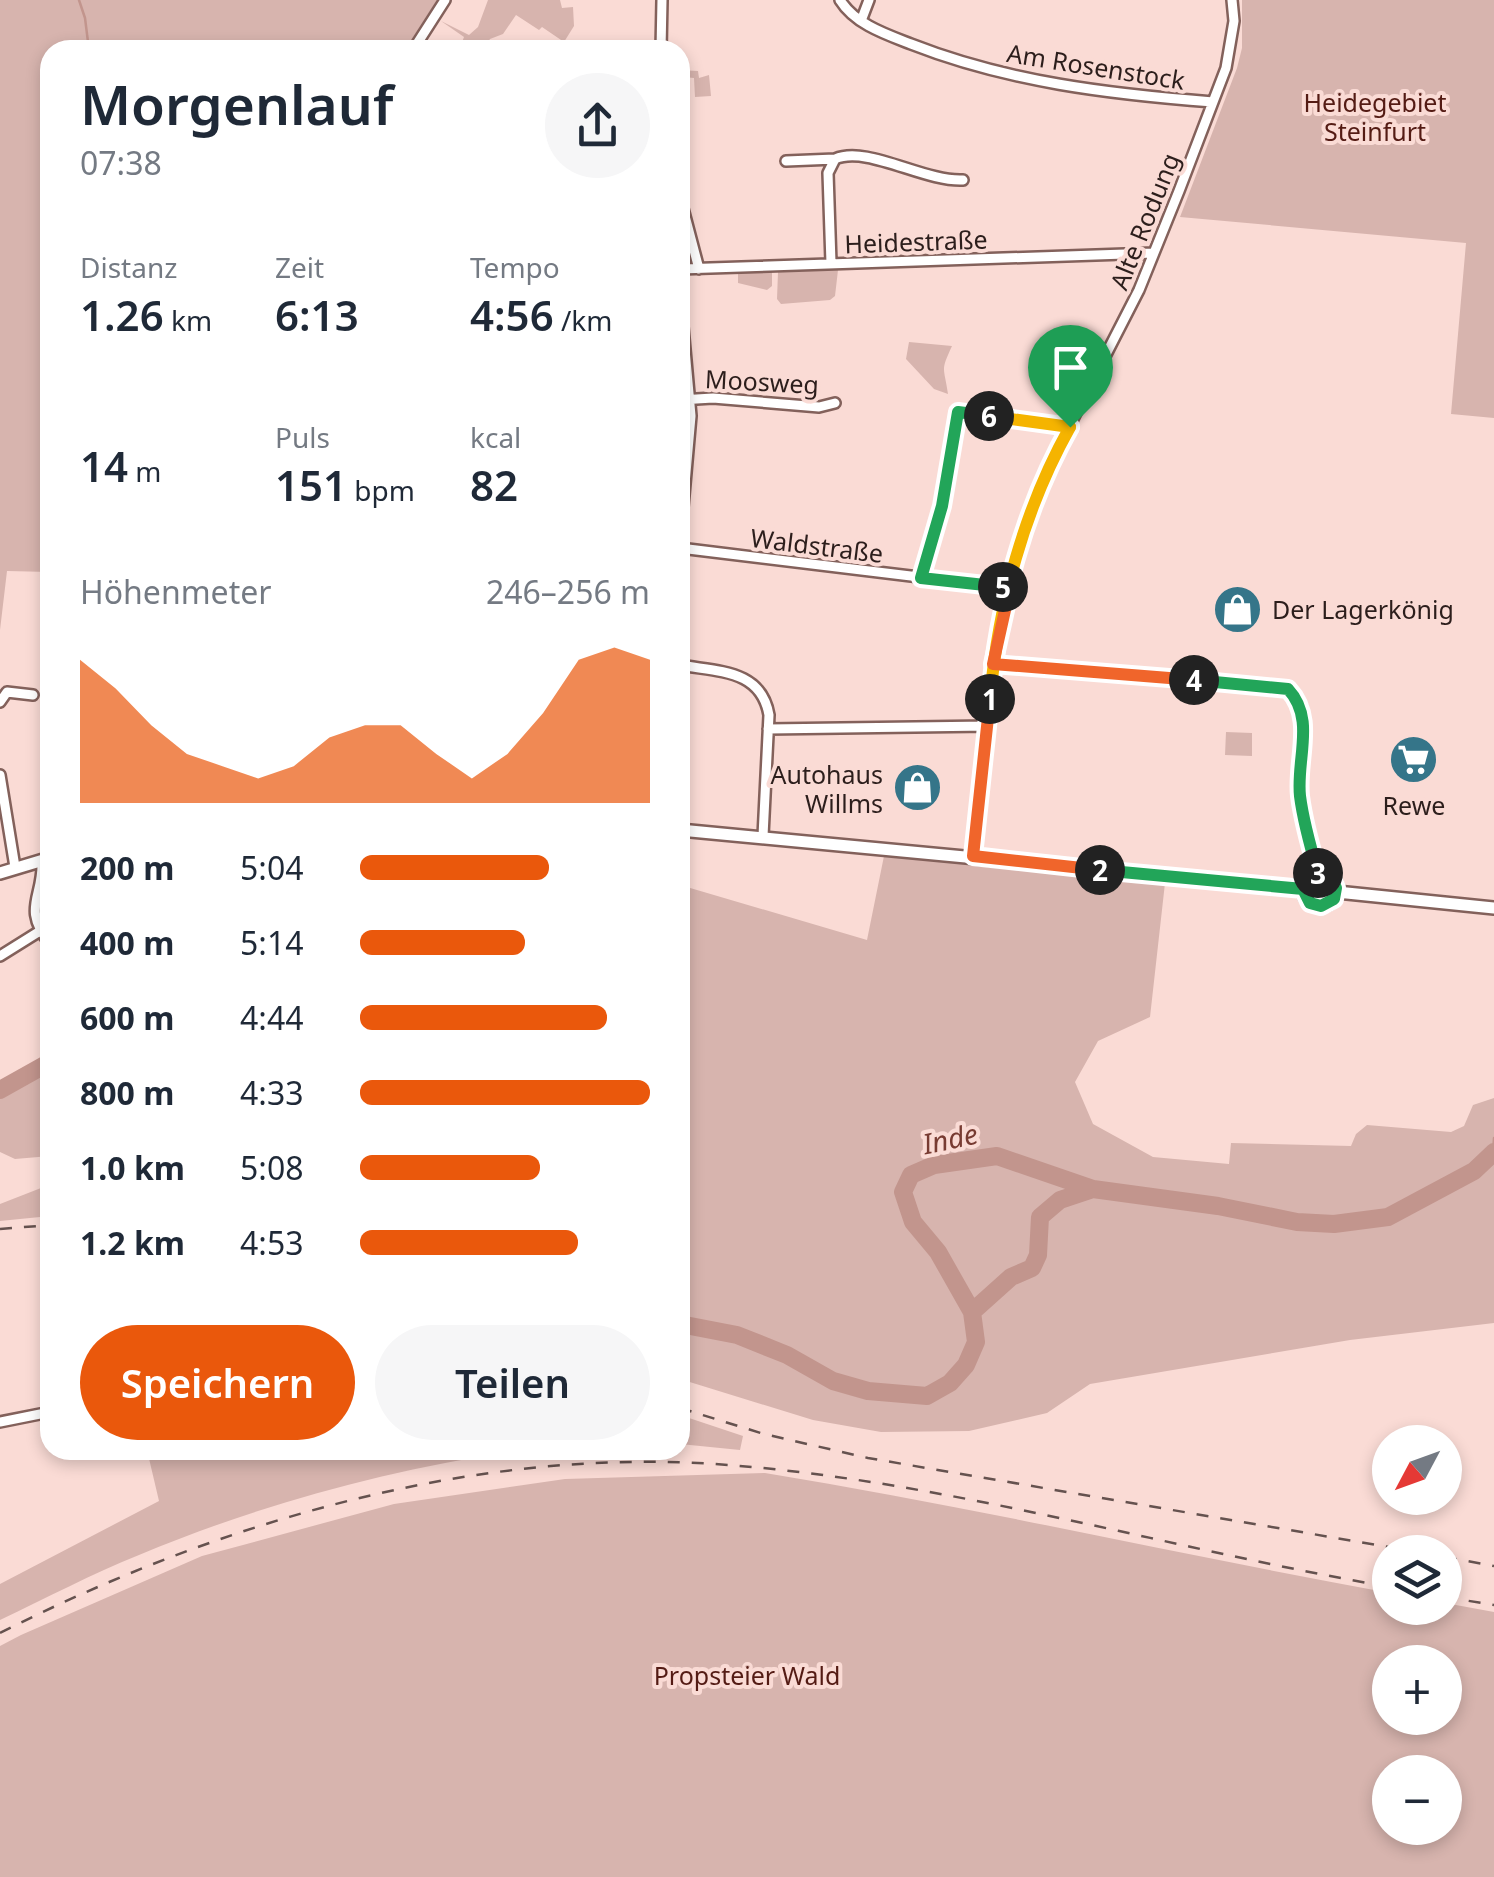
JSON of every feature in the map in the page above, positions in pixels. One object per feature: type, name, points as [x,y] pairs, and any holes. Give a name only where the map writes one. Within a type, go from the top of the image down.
[{"type":"main road","points":[[690,831],[1303,889]]},
{"type":"main road","points":[[0,873],[40,860]]},
{"type":"main road","points":[[1317,873],[1332,878],[1336,892],[1331,902],[1321,906],[1310,903],[1303,889],[1306,880],[1317,873]]},
{"type":"main road","points":[[1336,892],[1494,908]]},
{"type":"street","points":[[419,40],[445,0]]},
{"type":"street","points":[[662,0],[662,40]]},
{"type":"street","name":"Am Rosenstock","points":[[840,0],[861,21],[946,58],[1042,83],[1121,95],[1213,102]]},
{"type":"street","points":[[861,21],[868,0]]},
{"type":"street","name":"Alte Rodung","points":[[973,856],[993,664],[1010,588],[1039,492],[1154,253],[1213,102],[1232,40],[1232,0]]},
{"type":"street","points":[[786,161],[856,156],[935,178],[963,180]]},
{"type":"street","points":[[832,263],[828,173],[835,159]]},
{"type":"street","points":[[690,234],[699,268]]},
{"type":"street","name":"Heidestraße","points":[[690,268],[1154,253]]},
{"type":"street","name":"Moosweg","points":[[690,399],[818,407],[834,404]]},
{"type":"street","points":[[921,578],[942,506],[958,412],[1070,427]]},
{"type":"street","name":"Waldstraße","points":[[690,546],[1010,588]]},
{"type":"street","points":[[993,664],[1288,689],[1302,708],[1300,793],[1317,873]]},
{"type":"street","points":[[690,668],[738,676],[756,685],[766,699],[763,836]]},
{"type":"street","points":[[0,702],[7,692],[33,696]]},
{"type":"street","points":[[768,729],[988,726]]},
{"type":"street","points":[[0,775],[14,867]]},
{"type":"street","points":[[0,956],[40,932],[32,904],[40,887]]},
{"type":"street","points":[[0,1422],[40,1414]]},
{"type":"green space","points":[[0,0],[437,0],[411,40],[40,40],[40,572],[7,571],[0,630]]},
{"type":"green space","points":[[488,0],[560,0],[562,8],[573,7],[574,26],[565,40],[516,15],[503,34],[489,40],[463,40],[464,37],[441,21],[469,35],[478,27]]},
{"type":"green space","name":"Heidegebiet Steinfurt","points":[[1242,0],[1494,0],[1494,418],[1451,414],[1466,243],[1180,217],[1237,68],[1242,48]]},
{"type":"green space","points":[[690,71],[698,71],[699,78],[709,75],[711,96],[695,97],[694,78],[690,78]]},
{"type":"green space","points":[[838,270],[835,296],[830,300],[781,304],[777,299],[778,272]]},
{"type":"green space","points":[[738,271],[772,272],[772,286],[767,290],[738,283]]},
{"type":"green space","points":[[909,342],[952,346],[944,369],[948,394],[934,389],[906,359]]},
{"type":"green space","points":[[1226,732],[1252,733],[1252,756],[1225,755]]},
{"type":"green space","points":[[884,856],[1165,883],[1150,1017],[1098,1041],[1075,1082],[1093,1124],[1153,1157],[1229,1164],[1231,1143],[1351,1146],[1356,1134],[1367,1125],[1451,1132],[1464,1126],[1473,1105],[1494,1098],[1494,1323],[1350,1340],[1090,1384],[1047,1413],[969,1431],[881,1432],[813,1420],[690,1382],[690,888],[867,940]]},
{"type":"green space","points":[[40,1060],[40,1157],[15,1159],[0,1152],[0,1082]]},
{"type":"green space","points":[[40,1188],[40,1217],[0,1221],[0,1204]]},
{"type":"green space","points":[[690,1418],[743,1436],[740,1450],[690,1445]]},
{"type":"green space","points":[[149,1460],[461,1460],[327,1490],[232,1520],[121,1562],[0,1620],[0,1584],[159,1501]]},
{"type":"green space","name":"Propsteier Wald","points":[[765,1473],[1372,1590],[1372,1625],[1462,1625],[1462,1606],[1494,1612],[1494,1877],[0,1877],[0,1646],[202,1556],[394,1504],[565,1479]]},
{"type":"waterway","points":[[79,0],[88,40]]},
{"type":"waterway","name":"Inde","points":[[0,1090],[40,1068]]},
{"type":"waterway","points":[[1493,1152],[1494,1138]]},
{"type":"waterway","name":"Inde","points":[[690,1326],[737,1335],[787,1355],[833,1381],[868,1391],[927,1396],[950,1383],[966,1365],[976,1342],[972,1312],[938,1252],[913,1222],[903,1192],[911,1175],[934,1165],[997,1156],[1093,1189],[1218,1206],[1297,1222],[1334,1224],[1388,1217],[1474,1171],[1494,1152]]},
{"type":"waterway","points":[[972,1312],[1011,1277],[1032,1268],[1038,1255],[1040,1217],[1060,1200],[1093,1189]]},
{"type":"railway","points":[[0,1229],[40,1226]]},
{"type":"railway","points":[[690,1411],[764,1434],[868,1458],[1372,1544]]},
{"type":"railway","points":[[0,1633],[172,1557],[262,1525],[354,1500],[447,1480],[540,1467],[634,1462],[728,1465],[895,1486],[1372,1584]]},
{"type":"railway","points":[[1462,1560],[1494,1566]]},
{"type":"railway","points":[[1462,1600],[1494,1605]]},
{"type":"place","name":"Der Lagerkönig","points":[[1237,609]]},
{"type":"place","name":"Rewe","points":[[1414,759]]},
{"type":"place","name":"Autohaus Willms","points":[[918,788]]},
{"type":"route","points":[[1070,427],[958,412],[942,506],[921,578],[1010,588],[1000,631],[994,658],[993,664],[1288,689],[1302,708],[1300,793],[1317,873],[1332,878],[1336,888],[1336,896],[1326,905],[1310,903],[1303,889],[973,856],[993,664],[1000,631],[1020,545],[1039,492],[1070,427]]}]
